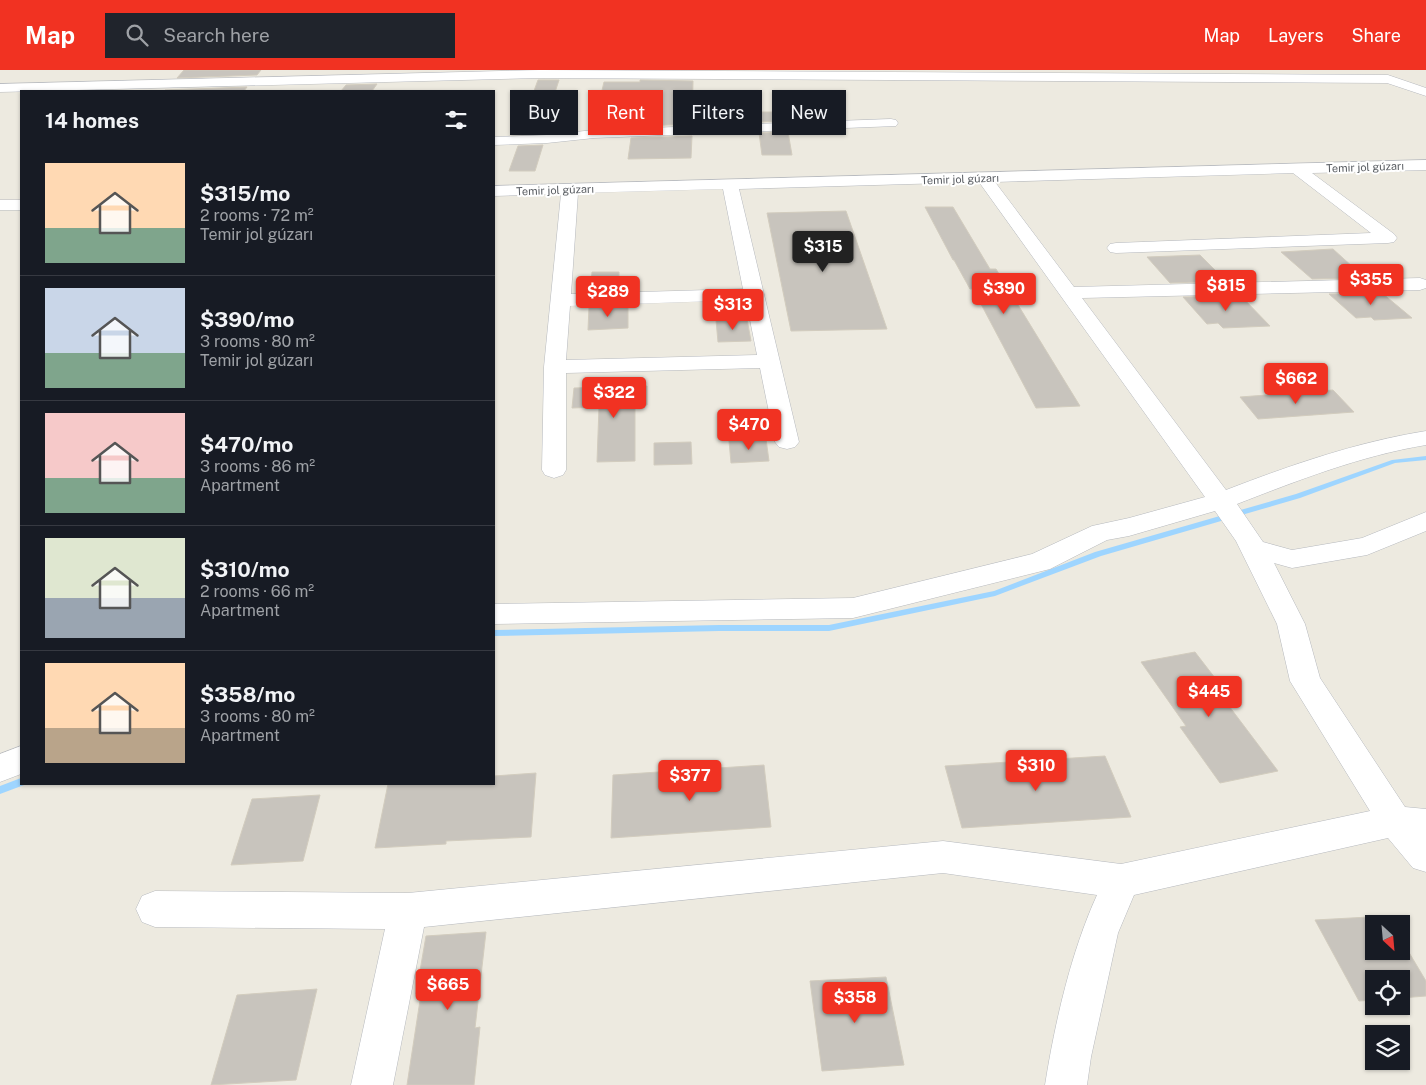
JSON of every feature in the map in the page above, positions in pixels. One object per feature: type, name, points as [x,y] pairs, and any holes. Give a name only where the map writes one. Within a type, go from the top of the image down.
[{"type":"street","points":[[1266,70],[1277,79]]},
{"type":"street","points":[[2,89],[208,86],[540,74],[1388,79],[1426,92]]},
{"type":"street","points":[[495,141],[604,134],[891,123]]},
{"type":"street","name":"Temir jol gúzarı","points":[[495,191],[1426,165]]},
{"type":"street","points":[[1116,248],[1388,238],[1297,169]]},
{"type":"street","points":[[984,178],[1070,293],[1250,543],[1291,624],[1305,681],[1410,823],[1426,856]]},
{"type":"street","points":[[730,185],[787,442]]},
{"type":"street","points":[[554,470],[555,368],[570,189]]},
{"type":"street","points":[[0,206],[20,205]]},
{"type":"street","points":[[1070,293],[1420,284]]},
{"type":"street","points":[[561,300],[754,294]]},
{"type":"street","points":[[555,368],[769,361]]},
{"type":"street","points":[[495,614],[854,608],[1040,562],[1101,532],[1130,527],[1221,501],[1310,467],[1396,443],[1426,438]]},
{"type":"street","points":[[1250,543],[1292,559],[1367,546],[1426,521]]},
{"type":"street","points":[[0,768],[20,760]]},
{"type":"street","points":[[155,909],[408,911],[943,856],[1120,881],[1410,823]]},
{"type":"street","points":[[1066,1085],[1070,1057],[1099,934],[1120,881]]},
{"type":"street","points":[[372,1085],[408,911]]},
{"type":"building","points":[[184,70],[261,70],[257,75],[177,78]]},
{"type":"building","points":[[538,80],[559,80],[556,90],[534,90]]},
{"type":"building","points":[[640,80],[693,81],[693,90],[673,90],[673,125],[663,125],[663,90],[602,90],[604,82],[640,82]]},
{"type":"building","points":[[377,84],[373,90],[342,90],[346,85]]},
{"type":"building","points":[[247,87],[245,90],[165,90]]},
{"type":"building","points":[[762,112],[772,112],[772,122],[762,122]]},
{"type":"building","points":[[762,133],[789,135],[792,155],[762,155],[759,135],[762,135]]},
{"type":"building","points":[[692,136],[691,158],[628,159],[631,138]]},
{"type":"building","points":[[543,145],[535,171],[509,171],[518,146]]},
{"type":"building","points":[[925,207],[953,207],[990,269],[996,269],[1080,406],[1036,408],[973,289],[970,289],[953,260]]},
{"type":"building","points":[[846,211],[887,329],[791,331],[767,213]]},
{"type":"building","points":[[1333,249],[1365,278],[1312,279],[1281,252]]},
{"type":"building","points":[[1200,255],[1226,281],[1170,283],[1147,257]]},
{"type":"building","points":[[592,272],[619,272],[619,291],[590,292]]},
{"type":"building","points":[[1382,293],[1412,318],[1374,320],[1371,317],[1356,318],[1329,294]]},
{"type":"building","points":[[1241,296],[1270,326],[1223,328],[1218,323],[1207,324],[1183,297]]},
{"type":"building","points":[[589,307],[628,307],[628,328],[588,330]]},
{"type":"building","points":[[747,319],[751,341],[718,342],[716,320]]},
{"type":"building","points":[[647,386],[647,405],[635,405],[635,461],[597,462],[599,407],[572,408],[574,388]]},
{"type":"building","points":[[1333,390],[1354,412],[1258,419],[1240,397]]},
{"type":"building","points":[[766,439],[769,461],[731,463],[729,441]]},
{"type":"building","points":[[691,442],[692,464],[654,465],[654,443]]},
{"type":"building","points":[[1195,652],[1232,700],[1226,702],[1278,771],[1220,783],[1180,727],[1186,726],[1141,662]]},
{"type":"building","points":[[1105,756],[1131,817],[962,828],[945,766]]},
{"type":"building","points":[[764,765],[771,827],[611,838],[613,775]]},
{"type":"building","points":[[536,773],[531,837],[446,841],[446,844],[375,848],[388,785],[495,785],[495,776]]},
{"type":"building","points":[[320,795],[303,861],[231,865],[252,799]]},
{"type":"building","points":[[1365,917],[1365,960],[1410,960],[1410,954],[1426,981],[1426,996],[1410,997],[1410,970],[1365,970],[1365,1001],[1359,1001],[1315,920]]},
{"type":"building","points":[[486,932],[475,1028],[480,1027],[474,1085],[407,1085],[421,994],[416,994],[426,936]]},
{"type":"building","points":[[886,977],[904,1065],[822,1071],[810,981]]},
{"type":"building","points":[[317,989],[296,1080],[211,1085],[237,995]]},
{"type":"waterway","points":[[495,633],[719,628],[829,628],[995,593],[1098,554],[1298,496],[1394,461],[1426,458]]},
{"type":"waterway","points":[[0,790],[20,782]]}]
